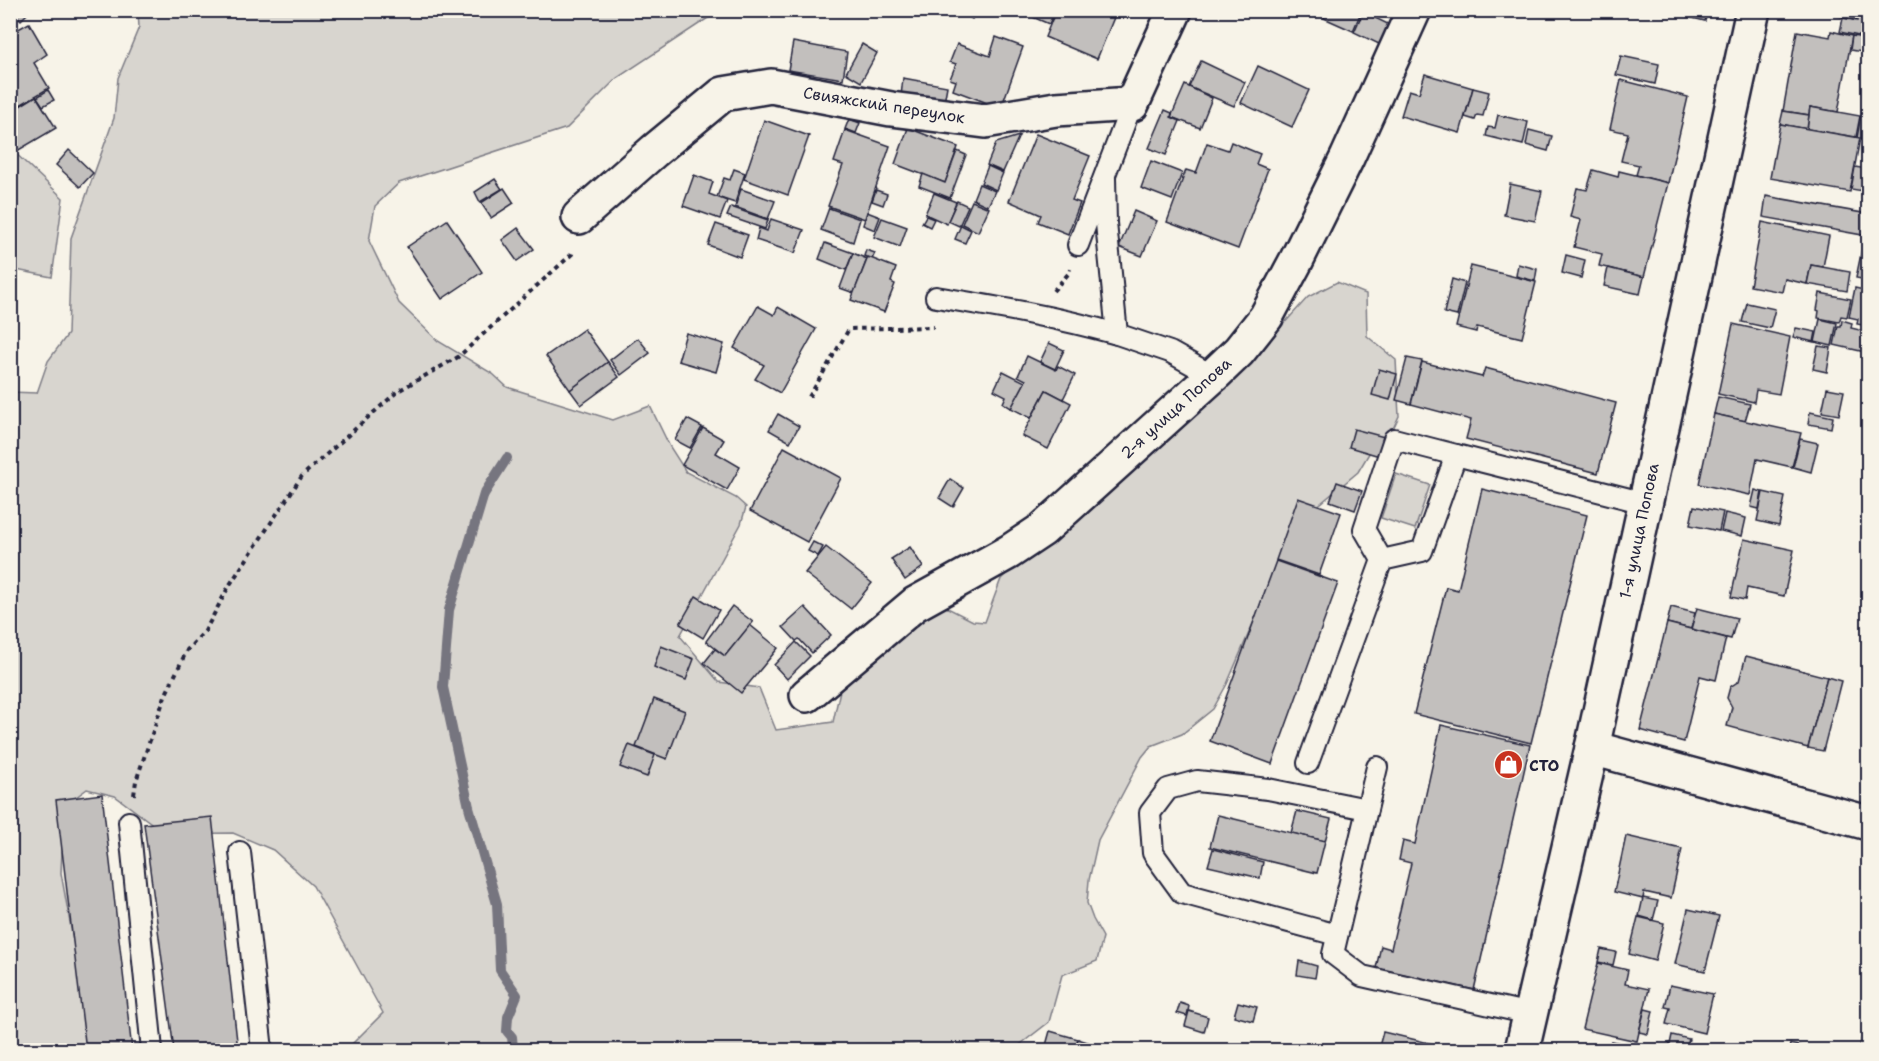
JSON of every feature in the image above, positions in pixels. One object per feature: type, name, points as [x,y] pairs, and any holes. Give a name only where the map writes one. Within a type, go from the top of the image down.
[{"type":"street","points":[[1132,104],[1175,10]]},
{"type":"street","name":"2-я улица Попова","points":[[807,695],[915,604],[1009,552],[1042,530],[1239,351],[1266,317],[1296,261],[1347,158],[1414,10]]},
{"type":"street","name":"1-я улица Попова","points":[[1522,1050],[1592,748],[1753,10]]},
{"type":"street","name":"Свияжский переулок","points":[[579,217],[723,94],[771,86],[891,109],[985,121],[1056,110],[1132,104]]},
{"type":"street","points":[[1592,748],[1869,823]]},
{"type":"lane","points":[[1078,245],[1132,104]]},
{"type":"lane","points":[[1105,178],[1108,243],[1117,334]]},
{"type":"lane","points":[[936,297],[1071,321],[1117,334],[1170,352],[1213,376]]},
{"type":"lane","points":[[1382,560],[1364,529],[1394,439],[1646,503]]},
{"type":"lane","points":[[1382,560],[1422,552],[1456,455]]},
{"type":"lane","points":[[1308,763],[1382,560]]},
{"type":"lane","points":[[1377,767],[1333,954],[1362,976],[1530,1014]]},
{"type":"lane","points":[[1338,935],[1182,892],[1153,853],[1150,813],[1168,789],[1197,781],[1269,789],[1367,809]]},
{"type":"lane","points":[[129,822],[152,1050]]},
{"type":"lane","points":[[240,852],[262,1050]]},
{"type":"path","points":[[129,822],[136,781],[161,707],[187,650],[206,631],[229,586],[303,476],[398,391],[458,357],[572,254],[579,217]]},
{"type":"shaded area","points":[[731,10],[708,18],[617,78],[567,128],[399,183],[375,206],[369,241],[399,303],[438,341],[493,374],[507,387],[613,420],[650,406],[670,447],[686,472],[736,498],[746,507],[741,524],[680,636],[719,682],[759,688],[776,730],[833,722],[845,668],[940,604],[973,621],[985,622],[1001,579],[1043,537],[1147,446],[1226,388],[1308,297],[1337,282],[1366,294],[1367,336],[1396,360],[1399,416],[1390,435],[1371,450],[1358,472],[1308,514],[1290,537],[1227,684],[1213,709],[1182,734],[1151,746],[1142,757],[1098,840],[1089,880],[1087,903],[1103,937],[1097,961],[1062,975],[1049,1022],[1013,1050],[866,1044],[858,1050],[346,1050],[383,1013],[313,886],[273,850],[233,833],[166,834],[115,796],[87,789],[64,806],[61,873],[93,1050],[19,1050],[10,1022],[10,392],[37,393],[48,361],[68,334],[71,238],[114,118],[118,78],[139,27],[138,11]]},
{"type":"shaded area","points":[[10,148],[63,198],[52,277],[11,269]]},
{"type":"shaded area","points":[[1396,474],[1430,485],[1415,529],[1381,518]]},
{"type":"building","points":[[11,10],[31,10],[21,20]]},
{"type":"building","points":[[924,10],[943,10],[939,19]]},
{"type":"building","points":[[957,10],[977,10],[972,19]]},
{"type":"building","points":[[1030,10],[1055,10],[1049,24],[1028,15]]},
{"type":"building","points":[[1056,10],[1117,10],[1097,59],[1045,37]]},
{"type":"building","points":[[1327,10],[1361,12],[1353,31],[1324,18]]},
{"type":"building","points":[[1660,10],[1708,10],[1705,21]]},
{"type":"building","points":[[1813,10],[1858,10],[1856,20]]},
{"type":"building","points":[[1363,12],[1392,26],[1383,46],[1354,32]]},
{"type":"building","points":[[1858,15],[1868,17],[1868,38],[1840,32],[1843,18],[1857,21]]},
{"type":"building","points":[[29,23],[47,54],[34,63],[49,88],[10,111],[10,24],[15,31]]},
{"type":"building","points":[[1797,31],[1830,37],[1831,31],[1852,36],[1838,112],[1810,107],[1809,115],[1783,111]]},
{"type":"building","points":[[1852,36],[1864,38],[1862,52],[1850,50]]},
{"type":"building","points":[[996,37],[1023,47],[1001,108],[953,90],[956,81],[950,79],[956,64],[950,62],[957,44],[990,56]]},
{"type":"building","points":[[793,42],[847,52],[843,79],[788,70]]},
{"type":"building","points":[[862,44],[877,53],[861,82],[846,73]]},
{"type":"building","points":[[1621,56],[1659,64],[1655,84],[1616,75]]},
{"type":"building","points":[[1201,61],[1245,82],[1234,106],[1189,87]]},
{"type":"building","points":[[1258,66],[1309,90],[1292,127],[1241,103]]},
{"type":"building","points":[[1425,74],[1473,88],[1460,133],[1401,116],[1409,90],[1419,93]]},
{"type":"building","points":[[903,78],[947,86],[944,103],[901,96]]},
{"type":"building","points":[[1621,80],[1688,97],[1668,183],[1636,175],[1639,165],[1621,161],[1628,133],[1610,129]]},
{"type":"building","points":[[1185,85],[1212,98],[1200,128],[1171,117]]},
{"type":"building","points":[[1473,88],[1489,92],[1483,116],[1477,115],[1475,120],[1465,117]]},
{"type":"building","points":[[48,90],[54,100],[43,106],[37,97]]},
{"type":"building","points":[[36,96],[56,128],[17,151],[10,140],[10,112]]},
{"type":"building","points":[[1810,107],[1860,116],[1856,137],[1807,129]]},
{"type":"building","points":[[1165,110],[1172,113],[1171,117],[1180,121],[1166,155],[1149,148]]},
{"type":"building","points":[[1783,111],[1809,115],[1807,129],[1780,124]]},
{"type":"building","points":[[1498,115],[1528,122],[1523,145],[1486,136],[1488,127],[1495,128]]},
{"type":"building","points":[[1861,116],[1868,117],[1868,139],[1857,138]]},
{"type":"building","points":[[849,119],[860,123],[856,133],[845,129]]},
{"type":"building","points":[[764,120],[809,136],[788,195],[744,179]]},
{"type":"building","points":[[1780,124],[1860,138],[1850,192],[1770,178]]},
{"type":"building","points":[[908,128],[958,147],[945,183],[895,164]]},
{"type":"building","points":[[845,130],[890,146],[865,219],[828,206],[843,165],[834,162]]},
{"type":"building","points":[[1529,130],[1552,136],[1548,151],[1526,145]]},
{"type":"building","points":[[1036,134],[1090,156],[1072,200],[1080,203],[1068,234],[1038,222],[1041,215],[1009,201]]},
{"type":"building","points":[[1019,136],[1003,172],[987,165],[996,143]]},
{"type":"building","points":[[1231,142],[1260,154],[1256,164],[1268,169],[1238,249],[1167,222],[1186,170],[1196,173],[1207,143],[1228,150]]},
{"type":"building","points":[[69,150],[93,173],[80,187],[56,165]]},
{"type":"building","points":[[957,151],[966,155],[950,198],[919,186],[923,174],[945,183]]},
{"type":"building","points":[[1151,161],[1182,173],[1172,200],[1141,188]]},
{"type":"building","points":[[988,166],[1003,173],[996,190],[981,183]]},
{"type":"building","points":[[1855,167],[1867,169],[1863,191],[1851,189]]},
{"type":"building","points":[[734,169],[745,173],[735,203],[717,197],[724,178],[730,180]]},
{"type":"building","points":[[1593,170],[1618,177],[1619,171],[1668,183],[1644,277],[1599,266],[1602,254],[1574,247],[1581,220],[1570,217],[1577,188],[1587,190]]},
{"type":"building","points":[[694,175],[713,182],[709,194],[727,201],[720,219],[683,206]]},
{"type":"building","points":[[495,179],[502,189],[480,202],[475,192]]},
{"type":"building","points":[[979,184],[995,191],[988,206],[973,199]]},
{"type":"building","points":[[1510,184],[1542,191],[1535,221],[1504,215]]},
{"type":"building","points":[[504,188],[514,203],[491,218],[481,203]]},
{"type":"building","points":[[741,189],[775,201],[768,219],[735,207]]},
{"type":"building","points":[[876,190],[887,194],[883,205],[872,201]]},
{"type":"building","points":[[934,193],[956,202],[947,224],[925,214]]},
{"type":"building","points":[[1766,196],[1868,214],[1868,236],[1763,217]]},
{"type":"building","points":[[957,201],[968,206],[959,226],[948,221]]},
{"type":"building","points":[[972,201],[989,208],[978,232],[962,224]]},
{"type":"building","points":[[731,207],[768,220],[765,229],[727,216]]},
{"type":"building","points":[[829,208],[860,219],[853,242],[821,230]]},
{"type":"building","points":[[1134,211],[1157,221],[1142,256],[1119,247]]},
{"type":"building","points":[[867,212],[880,217],[875,230],[863,225]]},
{"type":"building","points":[[926,216],[934,219],[930,227],[922,223]]},
{"type":"building","points":[[882,218],[907,227],[900,247],[874,237]]},
{"type":"building","points":[[771,219],[804,230],[795,253],[756,240],[759,228],[767,231]]},
{"type":"building","points":[[447,220],[482,272],[442,299],[407,247]]},
{"type":"building","points":[[1762,222],[1829,236],[1823,267],[1811,265],[1807,284],[1785,279],[1782,292],[1750,286]]},
{"type":"building","points":[[716,224],[748,235],[740,257],[708,245]]},
{"type":"building","points":[[961,225],[971,230],[965,243],[955,239]]},
{"type":"building","points":[[518,228],[534,249],[517,261],[502,240]]},
{"type":"building","points":[[825,243],[853,253],[846,270],[819,259]]},
{"type":"building","points":[[1863,244],[1868,245],[1868,280],[1856,278]]},
{"type":"building","points":[[866,250],[875,253],[872,259],[864,256]]},
{"type":"building","points":[[853,253],[867,259],[854,293],[840,288]]},
{"type":"building","points":[[1566,255],[1585,260],[1581,278],[1562,273]]},
{"type":"building","points":[[868,257],[896,268],[891,282],[895,284],[884,312],[851,300]]},
{"type":"building","points":[[1518,264],[1537,269],[1535,281],[1516,276]]},
{"type":"building","points":[[1811,265],[1850,272],[1847,291],[1807,284]]},
{"type":"building","points":[[1471,266],[1536,282],[1522,338],[1477,327],[1476,332],[1456,327]]},
{"type":"building","points":[[1608,268],[1644,277],[1640,294],[1604,286]]},
{"type":"building","points":[[1452,279],[1465,283],[1457,316],[1444,313]]},
{"type":"building","points":[[1855,288],[1868,291],[1868,326],[1857,324],[1858,319],[1849,317]]},
{"type":"building","points":[[1820,293],[1851,299],[1847,317],[1841,316],[1839,322],[1818,318]]},
{"type":"building","points":[[1747,303],[1775,309],[1770,328],[1742,322]]},
{"type":"building","points":[[758,306],[774,315],[778,307],[816,329],[780,393],[755,379],[764,365],[734,348]]},
{"type":"building","points":[[1820,319],[1837,323],[1832,346],[1815,342]]},
{"type":"building","points":[[1842,320],[1852,323],[1851,328],[1868,332],[1865,352],[1834,345],[1838,326],[1841,326]]},
{"type":"building","points":[[1733,324],[1790,337],[1779,394],[1756,390],[1754,402],[1718,394]]},
{"type":"building","points":[[1796,328],[1816,332],[1814,342],[1793,337]]},
{"type":"building","points":[[584,329],[608,362],[570,390],[546,356]]},
{"type":"building","points":[[686,333],[724,344],[716,372],[678,361]]},
{"type":"building","points":[[638,338],[650,353],[621,375],[610,360]]},
{"type":"building","points":[[1049,343],[1064,350],[1055,369],[1040,362]]},
{"type":"building","points":[[1818,346],[1831,348],[1827,372],[1813,369]]},
{"type":"building","points":[[1027,356],[1056,370],[1058,366],[1075,375],[1063,399],[1046,390],[1031,418],[1011,408],[1026,380],[1018,376]]},
{"type":"building","points":[[1407,358],[1422,361],[1411,404],[1396,400]]},
{"type":"building","points":[[608,362],[619,377],[581,405],[570,390]]},
{"type":"building","points":[[1422,362],[1482,377],[1485,368],[1616,403],[1598,473],[1466,439],[1471,420],[1411,404]]},
{"type":"building","points":[[1379,369],[1397,374],[1390,400],[1372,395]]},
{"type":"building","points":[[1003,371],[1025,382],[1011,408],[1003,403],[1006,396],[994,390]]},
{"type":"building","points":[[1827,388],[1844,391],[1839,415],[1822,412]]},
{"type":"building","points":[[1046,390],[1071,403],[1048,449],[1022,436]]},
{"type":"building","points":[[1718,397],[1750,404],[1745,421],[1714,414]]},
{"type":"building","points":[[1810,412],[1833,417],[1831,428],[1808,424]]},
{"type":"building","points":[[778,414],[799,426],[790,442],[769,430]]},
{"type":"building","points":[[1714,414],[1801,433],[1792,467],[1757,459],[1750,495],[1699,484]]},
{"type":"building","points":[[687,419],[702,427],[690,448],[675,440]]},
{"type":"building","points":[[703,428],[724,440],[716,453],[740,467],[727,490],[682,465]]},
{"type":"building","points":[[1354,429],[1388,438],[1383,457],[1349,447]]},
{"type":"building","points":[[1800,439],[1818,443],[1811,472],[1793,467]]},
{"type":"building","points":[[784,447],[841,478],[807,542],[750,511]]},
{"type":"building","points":[[950,479],[964,488],[953,507],[939,498]]},
{"type":"building","points":[[1337,482],[1362,491],[1355,510],[1330,501]]},
{"type":"building","points":[[1482,489],[1587,515],[1531,743],[1414,714],[1446,587],[1458,590]]},
{"type":"building","points":[[1755,490],[1762,492],[1759,509],[1751,507]]},
{"type":"building","points":[[1763,492],[1785,497],[1779,526],[1757,521]]},
{"type":"building","points":[[1298,498],[1341,513],[1319,575],[1276,560]]},
{"type":"building","points":[[1694,506],[1723,512],[1719,531],[1690,525]]},
{"type":"building","points":[[1725,513],[1746,518],[1742,536],[1721,531]]},
{"type":"building","points":[[1744,539],[1794,550],[1784,596],[1747,588],[1745,600],[1731,597]]},
{"type":"building","points":[[813,542],[823,547],[818,556],[808,551]]},
{"type":"building","points":[[826,547],[872,583],[851,609],[805,573]]},
{"type":"building","points":[[910,547],[923,567],[905,580],[891,559]]},
{"type":"building","points":[[1276,561],[1338,583],[1272,764],[1210,741]]},
{"type":"building","points":[[696,596],[719,610],[703,638],[680,624]]},
{"type":"building","points":[[732,606],[753,622],[725,656],[706,641]]},
{"type":"building","points":[[805,607],[831,635],[812,653],[783,627]]},
{"type":"building","points":[[1671,607],[1695,613],[1691,629],[1667,623]]},
{"type":"building","points":[[1697,608],[1737,618],[1731,639],[1691,629]]},
{"type":"building","points":[[1667,623],[1726,638],[1716,680],[1700,676],[1684,742],[1640,730]]},
{"type":"building","points":[[750,625],[778,648],[741,693],[704,663],[715,649],[725,656]]},
{"type":"building","points":[[796,642],[810,656],[787,679],[774,665]]},
{"type":"building","points":[[661,646],[694,659],[686,680],[654,667]]},
{"type":"building","points":[[1746,656],[1827,677],[1808,748],[1727,726],[1732,707],[1727,698],[1730,687],[1739,681]]},
{"type":"building","points":[[1827,677],[1841,681],[1823,751],[1808,748]]},
{"type":"building","points":[[654,699],[685,711],[667,759],[636,747]]},
{"type":"building","points":[[1441,725],[1530,745],[1474,990],[1376,968],[1381,946],[1391,949],[1411,863],[1399,860],[1403,841],[1415,844]]},
{"type":"building","points":[[629,745],[655,755],[647,777],[620,767]]},
{"type":"building","points":[[1868,770],[1868,788],[1864,787]]},
{"type":"building","points":[[102,794],[132,1050],[86,1050],[56,800]]},
{"type":"building","points":[[1297,811],[1331,819],[1325,841],[1291,833]]},
{"type":"building","points":[[1218,815],[1325,841],[1317,873],[1210,847]]},
{"type":"building","points":[[212,817],[238,1050],[174,1050],[144,824]]},
{"type":"building","points":[[1626,836],[1682,849],[1671,898],[1644,892],[1643,899],[1614,892]]},
{"type":"building","points":[[1213,849],[1263,862],[1260,878],[1208,866]]},
{"type":"building","points":[[1643,898],[1658,901],[1653,920],[1639,916]]},
{"type":"building","points":[[1688,909],[1719,916],[1705,971],[1675,964]]},
{"type":"building","points":[[1638,917],[1664,923],[1655,961],[1629,954]]},
{"type":"building","points":[[1601,949],[1616,952],[1613,965],[1598,962]]},
{"type":"building","points":[[1299,961],[1317,966],[1315,978],[1297,975]]},
{"type":"building","points":[[1598,963],[1628,970],[1625,984],[1649,989],[1637,1041],[1582,1029]]},
{"type":"building","points":[[1670,985],[1713,994],[1704,1033],[1666,1024],[1670,1008],[1665,1007]]},
{"type":"building","points":[[1238,1002],[1257,1007],[1253,1021],[1234,1016]]},
{"type":"building","points":[[1180,1003],[1189,1006],[1187,1016],[1177,1013]]},
{"type":"building","points":[[1645,1009],[1653,1011],[1648,1034],[1639,1032]]},
{"type":"building","points":[[1189,1011],[1208,1017],[1204,1032],[1185,1026]]},
{"type":"building","points":[[1865,1023],[1868,1024],[1868,1050],[1859,1050]]},
{"type":"building","points":[[1050,1031],[1078,1039],[1074,1050],[1045,1049]]},
{"type":"building","points":[[1383,1032],[1458,1050],[1378,1050]]},
{"type":"building","points":[[1672,1035],[1689,1039],[1686,1050],[1634,1050],[1635,1043],[1669,1049]]},
{"type":"building","points":[[1078,1039],[1100,1046],[1099,1050],[1075,1050]]},
{"type":"building","points":[[1611,1041],[1630,1045],[1629,1050],[1609,1050]]},
{"type":"building","points":[[1790,1044],[1809,1048],[1809,1050],[1789,1050]]},
{"type":"waterway","points":[[507,458],[484,494],[449,610],[443,687],[469,807],[497,904],[500,970],[517,995],[508,1017],[507,1031],[512,1037],[512,1050]]},
{"type":"place","name":"СТО","points":[[1508,765]]}]
